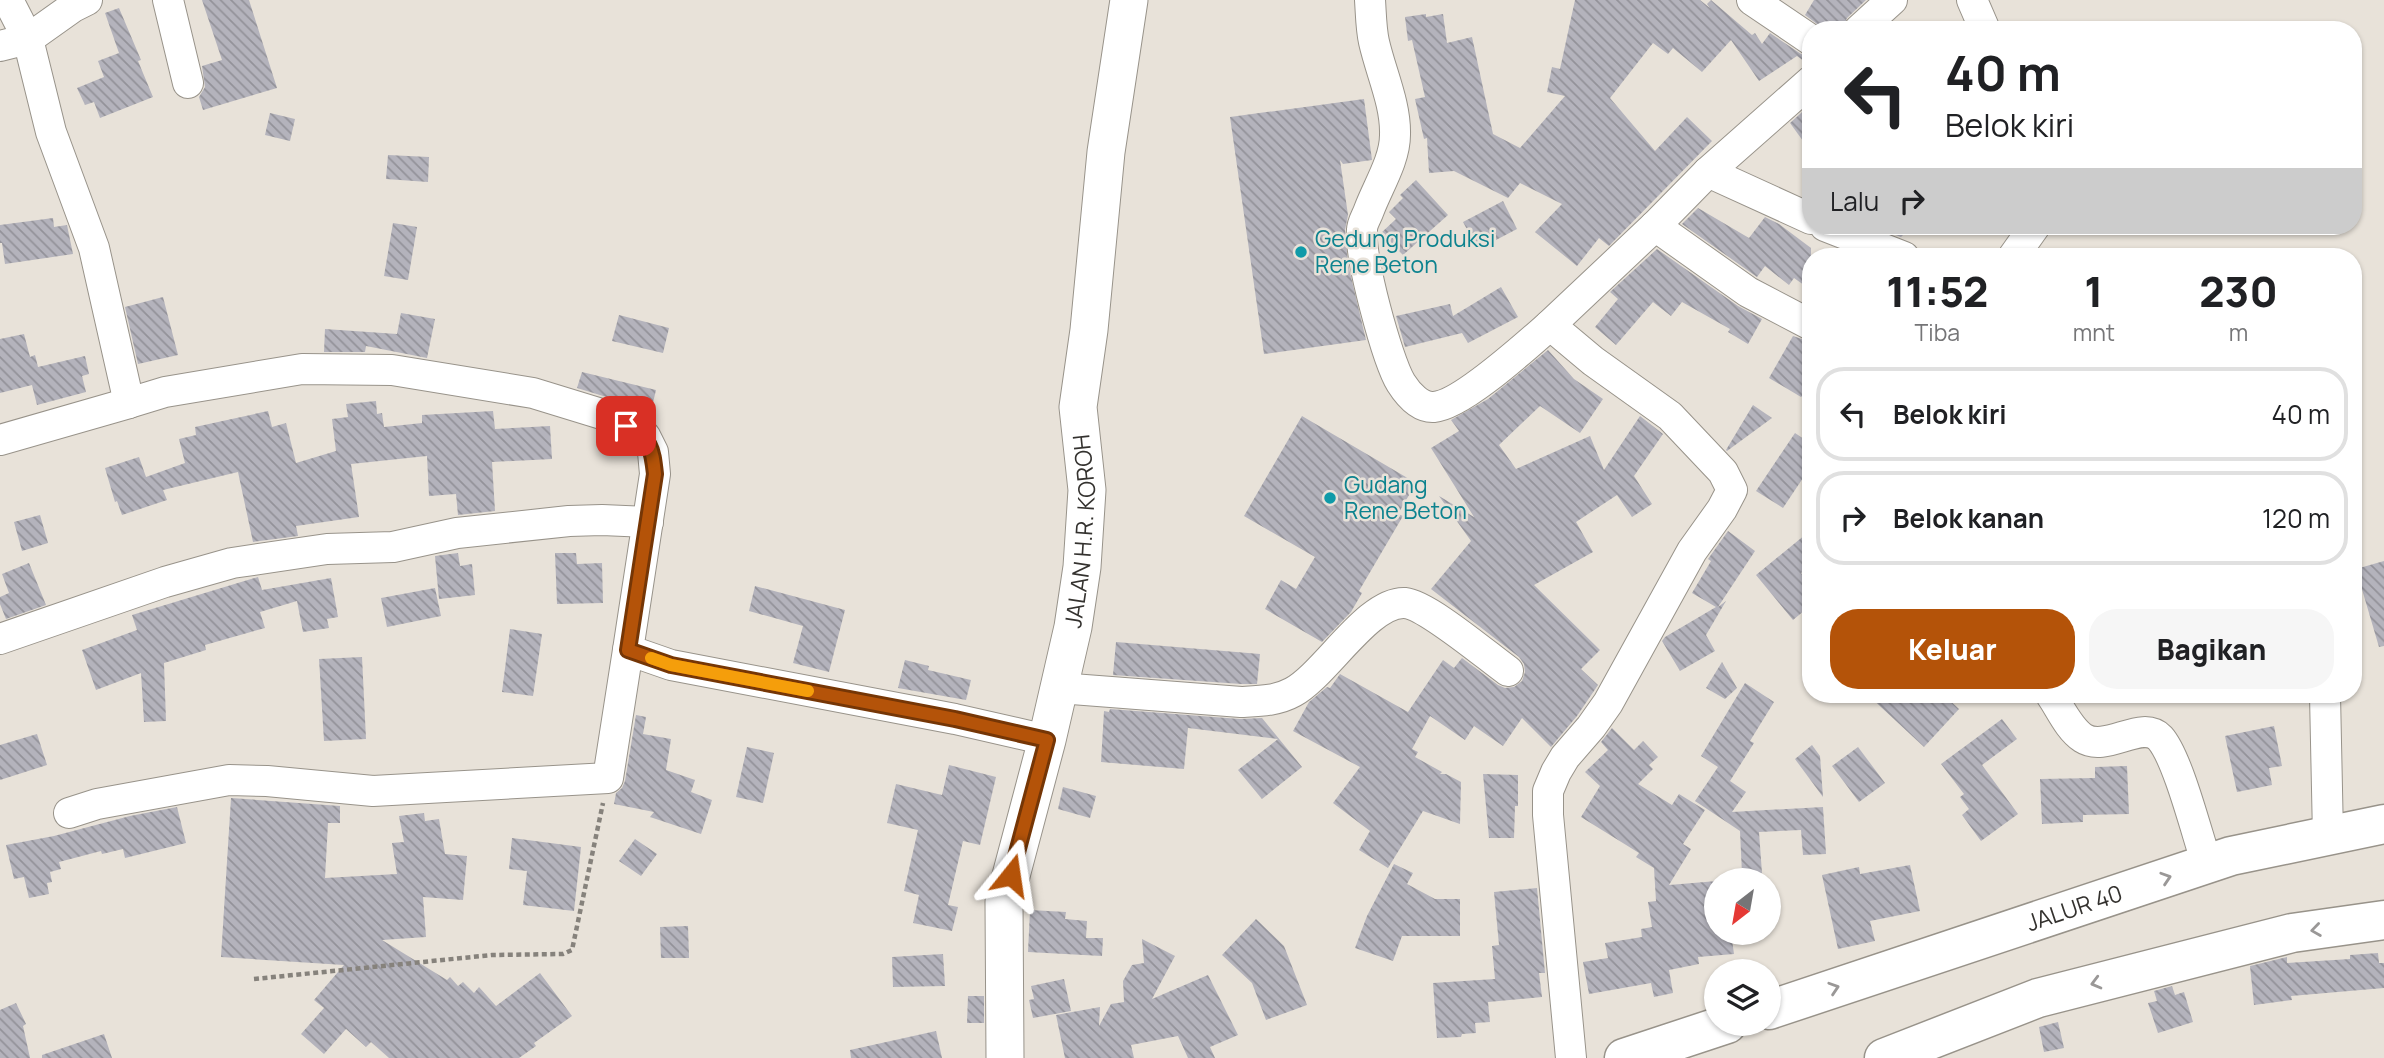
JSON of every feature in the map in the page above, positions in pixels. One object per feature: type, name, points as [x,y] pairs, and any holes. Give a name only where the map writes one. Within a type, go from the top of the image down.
[{"type":"highway","name":"JALUR 40","points":[[1781,1006],[2231,856],[2384,824]]},
{"type":"highway","points":[[1884,1058],[2038,998],[2292,933],[2384,920]]},
{"type":"highway","points":[[1624,1058],[1690,1048],[1708,1036]]},
{"type":"main road","name":"JALAN H.R. KOROH","points":[[1005,1058],[1004,902],[1047,740],[1073,627],[1082,567],[1087,491],[1078,407],[1089,330],[1106,152],[1129,0]]},
{"type":"street","points":[[8,0],[14,43],[51,132],[94,248],[129,403]]},
{"type":"street","points":[[14,43],[88,0]]},
{"type":"street","points":[[168,0],[188,83]]},
{"type":"street","points":[[1370,0],[1374,40],[1390,100],[1395,143],[1362,229],[1363,248],[1381,331],[1401,383],[1415,400],[1426,407],[1436,407],[1452,401],[1510,361],[1655,226],[1708,172],[1802,89]]},
{"type":"street","points":[[1752,0],[1802,34]]},
{"type":"street","points":[[1869,21],[1892,0]]},
{"type":"street","points":[[1972,0],[1981,21]]},
{"type":"street","points":[[1708,172],[1802,215]]},
{"type":"street","points":[[1655,226],[1748,292],[1802,320]]},
{"type":"street","points":[[1848,235],[1881,248]]},
{"type":"street","points":[[1550,325],[1593,361],[1670,416],[1723,472],[1732,490],[1692,551],[1608,703],[1565,757],[1548,791],[1548,815],[1572,1058]]},
{"type":"street","points":[[0,439],[164,393],[302,369],[393,370],[533,393],[608,416],[645,436],[653,452],[655,474],[608,778],[373,791],[229,780],[97,804],[69,813]]},
{"type":"street","points":[[0,639],[165,582],[232,563],[327,549],[393,547],[457,533],[569,521],[648,522]]},
{"type":"street","points":[[1059,688],[1241,702],[1268,701],[1294,692],[1323,668],[1363,624],[1390,606],[1405,603],[1423,609],[1508,671]]},
{"type":"street","points":[[628,650],[671,665],[955,719],[1047,740]]},
{"type":"street","points":[[2056,703],[2076,732],[2087,740],[2104,742],[2147,732],[2159,737],[2171,755],[2207,864]]},
{"type":"street","points":[[2325,703],[2328,836]]},
{"type":"path","points":[[254,979],[492,956],[563,954],[572,950],[608,778]]},
{"type":"building","points":[[202,0],[249,0],[277,88],[203,110],[199,97],[205,87],[202,66],[222,60]]},
{"type":"building","points":[[1575,0],[1700,0],[1710,8],[1707,4],[1711,0],[1752,35],[1755,33],[1762,44],[1770,33],[1802,54],[1802,60],[1797,56],[1759,81],[1731,40],[1702,72],[1673,48],[1668,54],[1653,43],[1610,98],[1655,151],[1687,117],[1712,141],[1609,246],[1599,238],[1577,266],[1535,232],[1562,204],[1520,183],[1508,198],[1454,171],[1429,173],[1427,138],[1424,139],[1415,99],[1425,97],[1412,40],[1408,41],[1405,17],[1443,14],[1447,43],[1472,37],[1493,134],[1520,148],[1565,96],[1547,92],[1552,67],[1560,69]]},
{"type":"building","points":[[1814,0],[1866,0],[1846,21],[1813,21],[1805,15]]},
{"type":"building","points":[[119,8],[153,97],[100,118],[94,102],[85,105],[77,88],[104,77],[98,61],[119,53],[105,13]]},
{"type":"building","name":"Gedung Produksi Rene Beton","points":[[1364,99],[1372,160],[1343,164],[1340,160],[1348,215],[1345,230],[1348,264],[1366,340],[1264,354],[1230,117]]},
{"type":"building","points":[[1802,112],[1802,140],[1790,123]]},
{"type":"building","points":[[270,113],[295,119],[290,141],[265,135]]},
{"type":"building","points":[[388,155],[429,157],[428,182],[386,179]]},
{"type":"building","points":[[1416,180],[1448,215],[1403,255],[1381,233],[1396,219],[1389,212],[1403,198],[1400,195]]},
{"type":"building","points":[[1503,201],[1517,229],[1496,240],[1494,236],[1476,246],[1463,222]]},
{"type":"building","points":[[1698,208],[1749,238],[1765,217],[1811,248],[1802,248],[1802,284],[1794,278],[1789,285],[1765,266],[1757,277],[1682,224]]},
{"type":"building","points":[[53,218],[54,227],[67,225],[73,254],[5,264],[0,243],[0,225]]},
{"type":"building","points":[[393,223],[417,227],[408,280],[384,276]]},
{"type":"building","points":[[1657,249],[1738,306],[1762,319],[1748,344],[1728,332],[1730,329],[1682,302],[1671,316],[1653,302],[1616,345],[1595,327],[1618,299],[1610,292]]},
{"type":"building","points":[[1501,287],[1518,317],[1468,343],[1462,333],[1405,347],[1396,316],[1450,304],[1453,316]]},
{"type":"building","points":[[163,297],[178,355],[138,364],[125,307]]},
{"type":"building","points":[[401,313],[435,319],[427,358],[366,346],[365,352],[324,352],[325,329],[397,334]]},
{"type":"building","points":[[619,315],[669,328],[663,353],[612,341]]},
{"type":"building","points":[[24,334],[30,357],[35,355],[38,367],[85,356],[89,374],[82,376],[86,392],[37,405],[32,385],[0,393],[0,339]]},
{"type":"building","points":[[1793,336],[1802,339],[1802,396],[1769,378]]},
{"type":"building","points":[[1548,350],[1574,379],[1603,399],[1580,433],[1540,406],[1499,445],[1516,469],[1590,436],[1604,470],[1640,416],[1663,434],[1634,476],[1652,504],[1632,517],[1617,495],[1576,522],[1593,552],[1534,585],[1600,650],[1581,669],[1598,685],[1551,747],[1522,718],[1503,746],[1474,726],[1465,740],[1430,716],[1412,749],[1418,752],[1415,757],[1442,772],[1440,774],[1446,774],[1461,782],[1460,824],[1423,811],[1388,868],[1359,850],[1370,831],[1333,803],[1360,767],[1293,731],[1309,702],[1327,687],[1330,688],[1340,674],[1408,712],[1443,660],[1454,668],[1462,658],[1505,688],[1514,687],[1522,681],[1524,664],[1519,657],[1431,589],[1471,541],[1439,496],[1474,517],[1431,448],[1459,431],[1451,420],[1488,399]]},
{"type":"building","points":[[582,372],[656,390],[650,415],[613,399],[577,388]]},
{"type":"building","points":[[376,401],[377,414],[382,413],[384,427],[422,423],[422,415],[493,411],[495,429],[550,426],[552,459],[492,462],[495,511],[458,515],[456,494],[429,496],[427,456],[351,464],[359,517],[296,526],[298,536],[253,542],[238,472],[163,490],[167,500],[122,515],[117,501],[115,502],[105,468],[139,457],[146,477],[185,463],[179,439],[196,435],[195,427],[268,411],[272,427],[286,423],[296,463],[336,451],[332,419],[348,417],[346,404]]},
{"type":"building","points":[[1753,405],[1772,418],[1727,451],[1726,450]]},
{"type":"building","name":"Gudang Rene Beton","points":[[1302,416],[1416,483],[1398,514],[1403,516],[1359,591],[1362,593],[1351,612],[1322,642],[1265,609],[1281,580],[1296,589],[1315,557],[1244,516]]},
{"type":"building","points":[[1795,433],[1802,438],[1802,480],[1783,508],[1756,491]]},
{"type":"building","points":[[40,515],[48,543],[22,551],[14,522]]},
{"type":"building","points":[[1728,531],[1755,551],[1718,607],[1726,601],[1706,635],[1715,651],[1680,671],[1662,641],[1716,607],[1692,593],[1711,561],[1708,559]]},
{"type":"building","points":[[1802,537],[1802,612],[1793,620],[1756,575]]},
{"type":"building","points":[[458,553],[460,566],[472,564],[475,595],[439,599],[435,556]]},
{"type":"building","points":[[555,553],[576,553],[577,564],[602,563],[603,603],[557,604]]},
{"type":"building","points":[[2384,561],[2384,646],[2379,647],[2362,589],[2362,567]]},
{"type":"building","points":[[29,563],[46,605],[6,619],[0,597],[9,593],[2,574]]},
{"type":"building","points":[[258,577],[262,590],[331,578],[338,617],[327,619],[329,628],[303,632],[297,601],[260,612],[265,628],[205,645],[206,650],[164,663],[166,721],[144,722],[141,673],[96,690],[82,650],[137,630],[132,615]]},
{"type":"building","points":[[755,586],[845,610],[829,672],[793,663],[803,626],[749,611]]},
{"type":"building","points":[[435,588],[441,616],[387,627],[381,598]]},
{"type":"building","points":[[510,629],[542,634],[533,696],[502,692]]},
{"type":"building","points":[[1116,642],[1260,654],[1257,684],[1113,675]]},
{"type":"building","points":[[362,657],[366,739],[324,741],[319,659]]},
{"type":"building","points":[[905,660],[929,666],[928,670],[971,680],[966,700],[898,688]]},
{"type":"building","points":[[1722,662],[1737,688],[1725,699],[1706,688]]},
{"type":"building","points":[[1745,683],[1774,702],[1750,741],[1754,743],[1730,781],[1746,792],[1732,812],[1823,807],[1826,854],[1803,855],[1801,830],[1759,832],[1762,868],[1742,868],[1740,831],[1695,801],[1718,767],[1701,756]]},
{"type":"building","points":[[1877,703],[1953,703],[1959,709],[1924,747]]},
{"type":"building","points":[[1110,709],[1240,719],[1262,718],[1302,767],[1262,799],[1238,770],[1278,739],[1188,728],[1184,769],[1101,762],[1104,711],[1109,712]]},
{"type":"building","points":[[636,715],[646,717],[643,734],[671,739],[666,770],[695,780],[691,792],[712,800],[701,834],[650,817],[654,812],[614,804],[616,793],[625,781]]},
{"type":"building","points":[[2002,719],[2017,739],[1982,765],[2018,814],[1981,841],[1962,815],[1969,809],[1960,797],[1964,794],[1941,764]]},
{"type":"building","points":[[2274,726],[2282,766],[2269,768],[2272,785],[2237,792],[2225,736]]},
{"type":"building","points":[[1612,728],[1634,750],[1643,741],[1658,757],[1649,765],[1653,769],[1638,784],[1672,805],[1679,794],[1705,810],[1683,844],[1691,849],[1669,885],[1704,882],[1704,945],[1733,945],[1734,954],[1698,957],[1699,964],[1669,970],[1673,993],[1654,997],[1651,983],[1589,994],[1583,962],[1608,958],[1605,943],[1642,937],[1641,929],[1652,927],[1648,902],[1656,901],[1654,868],[1636,857],[1639,853],[1581,817],[1600,786],[1585,772],[1608,750],[1601,742]]},
{"type":"building","points":[[37,734],[47,765],[0,780],[0,745]]},
{"type":"building","points":[[1812,745],[1820,756],[1823,797],[1795,759]]},
{"type":"building","points":[[747,747],[774,753],[763,803],[736,797]]},
{"type":"building","points":[[1858,747],[1885,783],[1859,802],[1832,766]]},
{"type":"building","points":[[949,765],[996,777],[980,845],[963,841],[948,905],[958,907],[952,931],[913,923],[919,895],[904,891],[918,830],[887,823],[896,784],[942,795]]},
{"type":"building","points":[[2127,766],[2129,814],[2083,815],[2083,822],[2042,824],[2040,779],[2095,778],[2095,767]]},
{"type":"building","points":[[1483,774],[1518,775],[1514,838],[1489,838]]},
{"type":"building","points":[[1063,787],[1096,796],[1090,818],[1058,809]]},
{"type":"building","points":[[231,798],[340,806],[340,823],[328,823],[325,878],[397,874],[392,843],[404,842],[399,816],[424,813],[425,821],[439,819],[445,854],[467,856],[463,900],[423,897],[426,937],[382,940],[447,980],[450,977],[458,986],[463,982],[474,993],[479,987],[496,1006],[540,973],[572,1016],[534,1043],[536,1046],[519,1058],[389,1058],[371,1042],[366,1047],[346,1029],[324,1054],[301,1034],[324,1008],[314,1000],[344,965],[221,957]]},
{"type":"building","points":[[177,807],[186,843],[125,858],[123,849],[102,854],[101,851],[59,862],[61,869],[50,872],[52,882],[47,883],[49,894],[29,898],[24,877],[14,879],[6,845]]},
{"type":"building","points":[[512,838],[581,847],[574,911],[523,905],[527,871],[509,869]]},
{"type":"building","points":[[635,839],[657,854],[641,876],[619,861]]},
{"type":"building","points":[[1394,864],[1413,873],[1407,884],[1435,899],[1460,899],[1460,936],[1402,936],[1393,961],[1355,948],[1367,916]]},
{"type":"building","points":[[1910,865],[1920,911],[1870,921],[1875,941],[1838,949],[1822,875],[1859,867],[1860,874]]},
{"type":"building","points":[[1537,888],[1545,973],[1539,973],[1542,997],[1488,1002],[1490,1022],[1475,1023],[1476,1033],[1437,1038],[1433,983],[1495,979],[1492,946],[1499,945],[1494,892]]},
{"type":"building","points":[[1030,910],[1066,912],[1065,919],[1087,921],[1086,938],[1103,938],[1102,956],[1028,952]]},
{"type":"building","points":[[1256,919],[1284,946],[1307,1005],[1266,1020],[1252,983],[1222,955]]},
{"type":"building","points":[[688,926],[689,958],[661,958],[660,927]]},
{"type":"building","points":[[1142,939],[1175,956],[1152,999],[1208,975],[1238,1035],[1210,1047],[1215,1058],[1188,1058],[1178,1036],[1131,1045],[1134,1058],[1065,1058],[1056,1015],[1100,1007],[1099,1026],[1111,1004],[1124,1002],[1123,981],[1132,965],[1144,963]]},
{"type":"building","points":[[2378,953],[2379,963],[2384,963],[2384,988],[2291,996],[2292,1000],[2254,1005],[2250,966],[2287,957],[2287,963],[2350,959],[2350,955]]},
{"type":"building","points":[[943,954],[945,986],[893,987],[892,957]]},
{"type":"building","points":[[1064,979],[1071,1011],[1033,1018],[1029,1000],[1034,999],[1031,986]]},
{"type":"building","points":[[2172,986],[2175,995],[2184,992],[2193,1022],[2158,1033],[2148,1003],[2157,1001],[2154,991]]},
{"type":"building","points":[[968,996],[984,996],[984,1023],[967,1023]]},
{"type":"building","points":[[16,1003],[26,1024],[23,1026],[30,1058],[0,1058],[0,1010]]},
{"type":"building","points":[[2058,1022],[2064,1048],[2044,1052],[2039,1027]]},
{"type":"building","points":[[936,1031],[942,1058],[851,1058],[850,1050]]},
{"type":"building","points":[[104,1034],[112,1058],[42,1058],[42,1055]]},
{"type":"slow traffic","points":[[651,658],[671,665],[808,691]]},
{"type":"place","name":"Gedung Produksi Rene Beton","points":[[1301,252]]},
{"type":"place","name":"Gudang Rene Beton","points":[[1330,498]]},
{"type":"route","points":[[626,426],[645,436],[653,452],[655,474],[628,650],[671,665],[955,719],[1047,740],[1011,875]]}]
